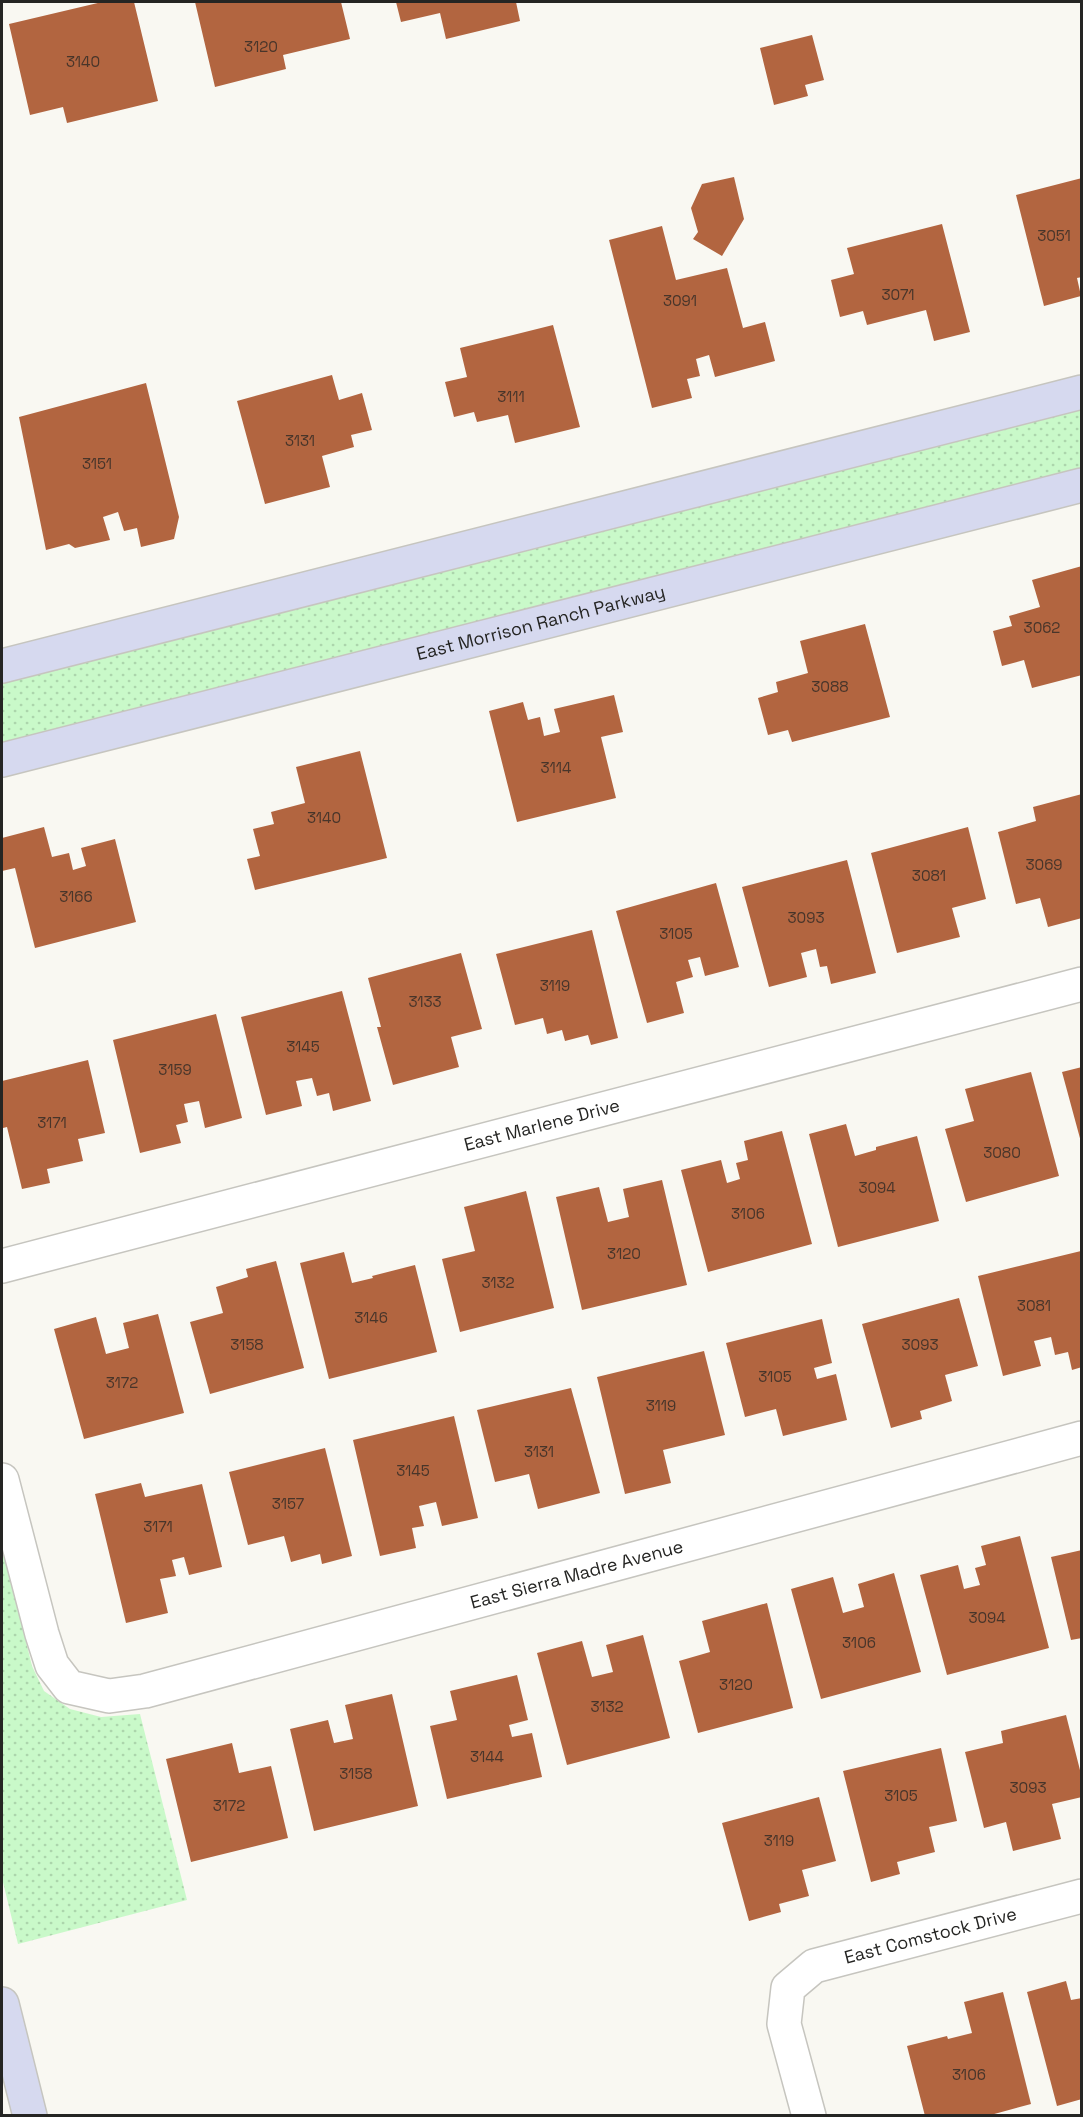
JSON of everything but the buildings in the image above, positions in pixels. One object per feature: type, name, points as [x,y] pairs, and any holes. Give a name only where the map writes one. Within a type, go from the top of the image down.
[{"type":"street","points":[[2,666],[1082,392]]},
{"type":"street","name":"East Morrison Ranch Parkway","points":[[2,760],[1082,484]]},
{"type":"street","name":"East Marlene Drive","points":[[2,1266],[1082,984]]},
{"type":"street","name":"East Sierra Madre Avenue","points":[[3,1491],[52,1665],[69,1688],[109,1696],[145,1691],[1082,1438]]},
{"type":"street","name":"East Comstock Drive","points":[[809,2115],[784,2024],[788,1988],[814,1966],[1082,1896]]},
{"type":"street","points":[[2,2004],[30,2115]]},
{"type":"green space","points":[[1081,404],[1081,474],[2,749],[2,683]]},
{"type":"green space","points":[[2,1544],[32,1666],[44,1691],[70,1709],[101,1717],[140,1714],[187,1900],[18,1944],[2,1878]]}]
